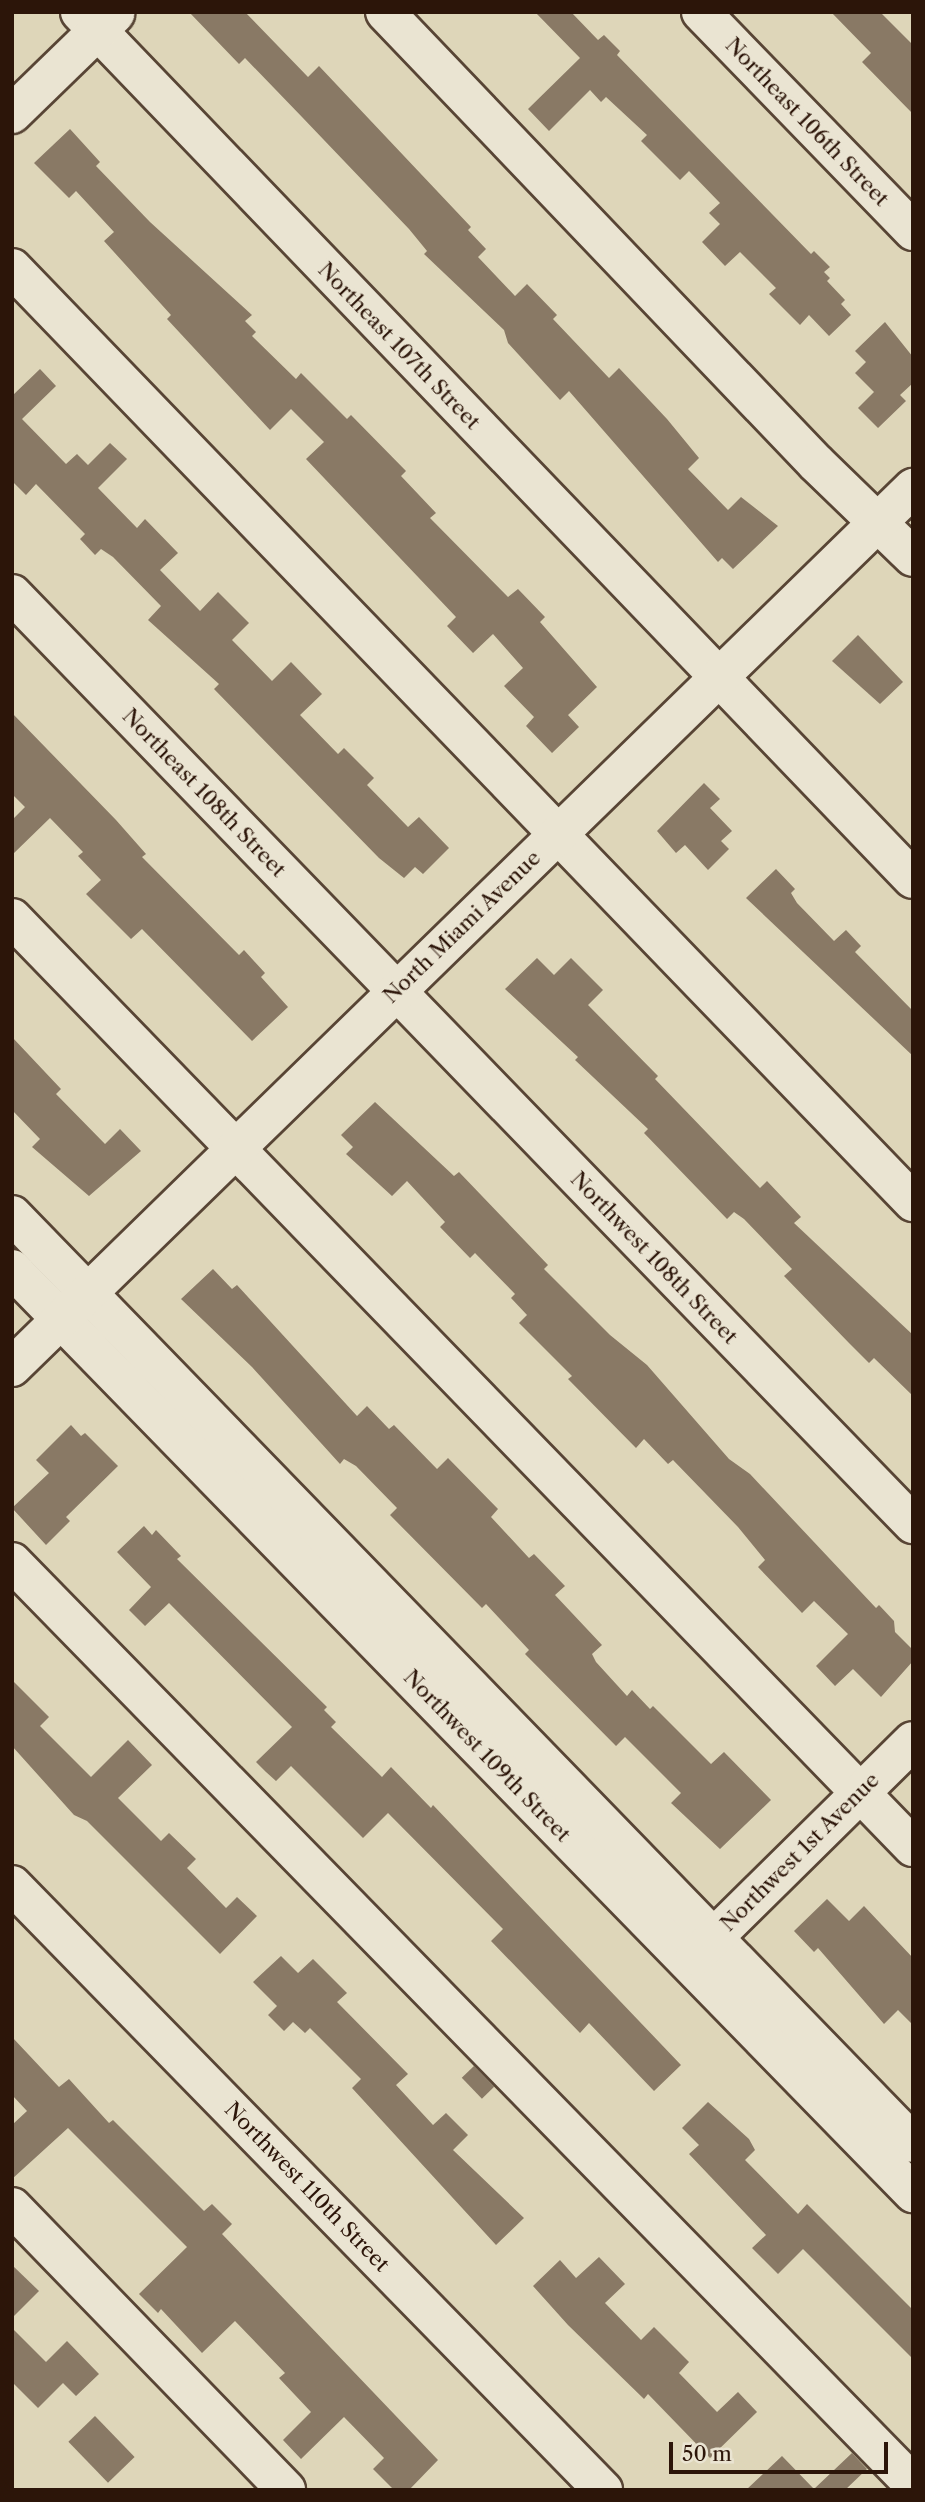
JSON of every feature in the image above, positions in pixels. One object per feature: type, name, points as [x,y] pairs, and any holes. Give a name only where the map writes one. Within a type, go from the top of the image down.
[{"type":"street","points":[[385,12],[816,463],[913,557]]},
{"type":"street","name":"Northeast 106th Street","points":[[701,12],[913,231]]},
{"type":"street","points":[[12,114],[98,18]]},
{"type":"street","name":"Northeast 107th Street","points":[[98,18],[718,679],[913,879]]},
{"type":"street","points":[[12,268],[913,1202]]},
{"type":"street","name":"North Miami Avenue","points":[[12,1367],[913,488]]},
{"type":"street","name":"Northeast 108th Street","points":[[12,594],[395,992]]},
{"type":"street","points":[[12,918],[913,1847]]},
{"type":"street","name":"Northwest 108th Street","points":[[395,992],[913,1524]]},
{"type":"street","name":"Northwest 109th Street","points":[[12,1215],[88,1293],[282,1519],[701,1950],[909,2181]]},
{"type":"street","name":"Northwest 109th Street","points":[[12,1269],[61,1319],[282,1519]]},
{"type":"street","points":[[12,1562],[913,2484]]},
{"type":"street","name":"Northwest 1st Avenue","points":[[701,1950],[913,1741]]},
{"type":"street","name":"Northwest 110th Street","points":[[12,1885],[603,2490]]},
{"type":"street","name":"Northwest 109th Street","points":[[701,1950],[913,2143]]},
{"type":"street","points":[[12,2207],[286,2490]]},
{"type":"building","points":[[189,12],[245,12],[308,77],[319,66],[471,227],[468,230],[486,249],[478,257],[515,296],[527,284],[557,315],[553,319],[609,378],[619,368],[667,419],[699,458],[688,469],[728,510],[741,497],[778,526],[733,569],[722,558],[718,562],[569,391],[560,400],[508,343],[504,330],[424,254],[427,251],[409,229],[302,117],[245,58],[239,64]]},
{"type":"building","points":[[535,12],[571,12],[598,40],[604,35],[620,51],[617,55],[811,254],[814,251],[830,267],[824,272],[830,278],[827,281],[845,300],[841,304],[851,315],[829,336],[809,315],[800,325],[769,294],[776,288],[740,252],[725,266],[702,242],[720,224],[709,213],[720,203],[689,171],[680,180],[641,141],[647,135],[606,97],[601,102],[590,90],[549,131],[528,109],[580,58]]},
{"type":"building","points":[[831,12],[880,12],[913,45],[913,114],[862,62],[871,53]]},
{"type":"building","points":[[70,129],[100,162],[96,166],[150,222],[252,315],[245,321],[256,332],[252,336],[296,379],[301,373],[347,419],[351,415],[406,471],[401,476],[436,513],[430,518],[508,597],[518,589],[545,617],[540,622],[597,687],[568,715],[579,727],[552,753],[526,726],[534,717],[504,686],[523,668],[493,634],[473,653],[447,626],[456,617],[306,459],[324,442],[291,409],[270,430],[167,319],[171,315],[104,241],[114,232],[76,191],[69,198],[34,163]]},
{"type":"building","points":[[885,322],[913,357],[913,383],[900,395],[906,401],[878,428],[858,408],[874,392],[855,373],[866,362],[855,351]]},
{"type":"building","points":[[40,369],[56,386],[22,419],[66,464],[77,454],[88,465],[110,443],[127,459],[98,488],[137,528],[145,519],[178,553],[160,570],[200,611],[218,592],[249,623],[232,640],[272,681],[291,662],[322,694],[300,715],[338,754],[344,748],[374,778],[367,785],[408,827],[419,817],[449,848],[423,874],[415,867],[404,878],[379,858],[214,689],[219,684],[148,620],[161,606],[113,557],[101,549],[95,555],[80,539],[85,534],[36,484],[26,495],[12,481],[12,396]]},
{"type":"building","points":[[858,635],[903,682],[880,704],[832,661]]},
{"type":"building","points":[[12,713],[116,820],[146,854],[142,857],[239,955],[244,950],[265,973],[261,977],[288,1007],[252,1041],[142,929],[131,939],[86,894],[101,880],[78,856],[83,852],[50,818],[12,855],[12,820],[25,807],[12,794]]},
{"type":"building","points":[[704,783],[720,799],[710,808],[732,831],[721,841],[729,849],[708,870],[685,845],[676,853],[657,831]]},
{"type":"building","points":[[776,869],[795,889],[791,893],[797,903],[834,941],[846,930],[861,946],[855,952],[913,1011],[913,1056],[746,898]]},
{"type":"building","points":[[537,958],[554,975],[571,958],[603,990],[588,1005],[658,1076],[655,1079],[760,1188],[767,1181],[801,1217],[794,1223],[913,1335],[913,1396],[874,1358],[869,1363],[784,1276],[792,1269],[744,1219],[734,1212],[727,1219],[644,1133],[648,1129],[575,1060],[578,1057],[505,989]]},
{"type":"building","points":[[12,1037],[61,1089],[56,1094],[105,1144],[120,1129],[141,1151],[89,1196],[32,1147],[40,1139],[12,1110]]},
{"type":"building","points":[[375,1102],[454,1176],[459,1172],[548,1265],[544,1269],[610,1335],[647,1365],[729,1459],[750,1474],[876,1608],[879,1605],[894,1621],[895,1632],[913,1650],[913,1661],[881,1697],[853,1669],[835,1686],[816,1666],[848,1634],[814,1601],[802,1613],[758,1567],[765,1560],[738,1527],[673,1460],[668,1464],[644,1439],[636,1448],[568,1379],[572,1376],[519,1323],[527,1315],[511,1298],[515,1294],[475,1253],[470,1258],[440,1227],[445,1222],[407,1181],[392,1196],[346,1154],[353,1147],[341,1135]]},
{"type":"building","points":[[213,1269],[232,1289],[237,1285],[357,1416],[367,1406],[389,1429],[394,1425],[437,1469],[448,1458],[498,1509],[491,1517],[529,1558],[534,1554],[565,1586],[555,1595],[602,1645],[592,1654],[627,1696],[632,1690],[650,1709],[653,1706],[711,1764],[724,1752],[771,1800],[720,1849],[671,1803],[681,1793],[625,1737],[616,1746],[525,1654],[529,1650],[486,1604],[482,1608],[390,1515],[397,1508],[356,1466],[344,1459],[340,1464],[252,1367],[181,1299]]},
{"type":"building","points":[[71,1425],[81,1436],[85,1433],[118,1466],[66,1517],[70,1521],[46,1545],[12,1508],[49,1473],[36,1460]]},
{"type":"building","points":[[144,1526],[152,1535],[156,1530],[181,1556],[177,1559],[327,1707],[324,1710],[336,1722],[331,1727],[382,1777],[391,1767],[431,1808],[433,1805],[681,2065],[654,2091],[589,2023],[580,2033],[491,1941],[503,1929],[388,1813],[363,1838],[291,1766],[276,1781],[256,1762],[292,1727],[169,1603],[145,1626],[129,1610],[151,1587],[117,1552]]},
{"type":"building","points":[[12,1680],[49,1717],[40,1726],[91,1777],[128,1740],[152,1765],[118,1798],[161,1841],[169,1833],[196,1859],[187,1868],[226,1908],[237,1897],[257,1916],[220,1954],[87,1821],[74,1815],[12,1746]]},
{"type":"building","points":[[827,1899],[849,1921],[864,1906],[913,1958],[913,2025],[898,2010],[884,2024],[818,1948],[814,1952],[794,1931]]},
{"type":"building","points":[[281,1956],[298,1973],[313,1959],[347,1993],[337,2002],[408,2074],[396,2085],[433,2125],[446,2113],[468,2135],[453,2150],[524,2218],[496,2245],[352,2088],[361,2079],[310,2028],[305,2033],[293,2022],[284,2031],[268,2015],[277,2006],[253,1982]]},
{"type":"building","points":[[12,2037],[59,2087],[69,2079],[109,2123],[113,2120],[204,2211],[212,2204],[232,2224],[222,2234],[438,2460],[409,2490],[394,2490],[373,2469],[384,2458],[344,2417],[301,2459],[283,2440],[311,2412],[279,2378],[285,2373],[235,2321],[202,2353],[161,2309],[158,2313],[139,2294],[187,2247],[68,2128],[12,2179],[12,2125],[27,2111],[12,2095]]},
{"type":"building","points":[[474,2066],[494,2087],[482,2099],[462,2078]]},
{"type":"building","points":[[708,2102],[749,2139],[755,2150],[745,2160],[798,2214],[807,2204],[913,2310],[913,2359],[803,2249],[778,2274],[752,2248],[766,2235],[689,2154],[699,2145],[682,2128]]},
{"type":"building","points":[[599,2257],[625,2284],[605,2303],[641,2340],[654,2327],[689,2362],[679,2373],[717,2412],[738,2392],[757,2412],[710,2458],[648,2394],[644,2399],[568,2325],[533,2286],[560,2260],[576,2278]]},
{"type":"building","points":[[12,2265],[39,2291],[12,2318]]},
{"type":"building","points":[[12,2328],[46,2362],[67,2341],[99,2374],[76,2396],[63,2383],[38,2408],[12,2382]]},
{"type":"building","points":[[95,2416],[135,2457],[108,2483],[68,2442]]},
{"type":"building","points":[[852,2453],[867,2469],[845,2490],[746,2490],[782,2456],[814,2489]]}]
